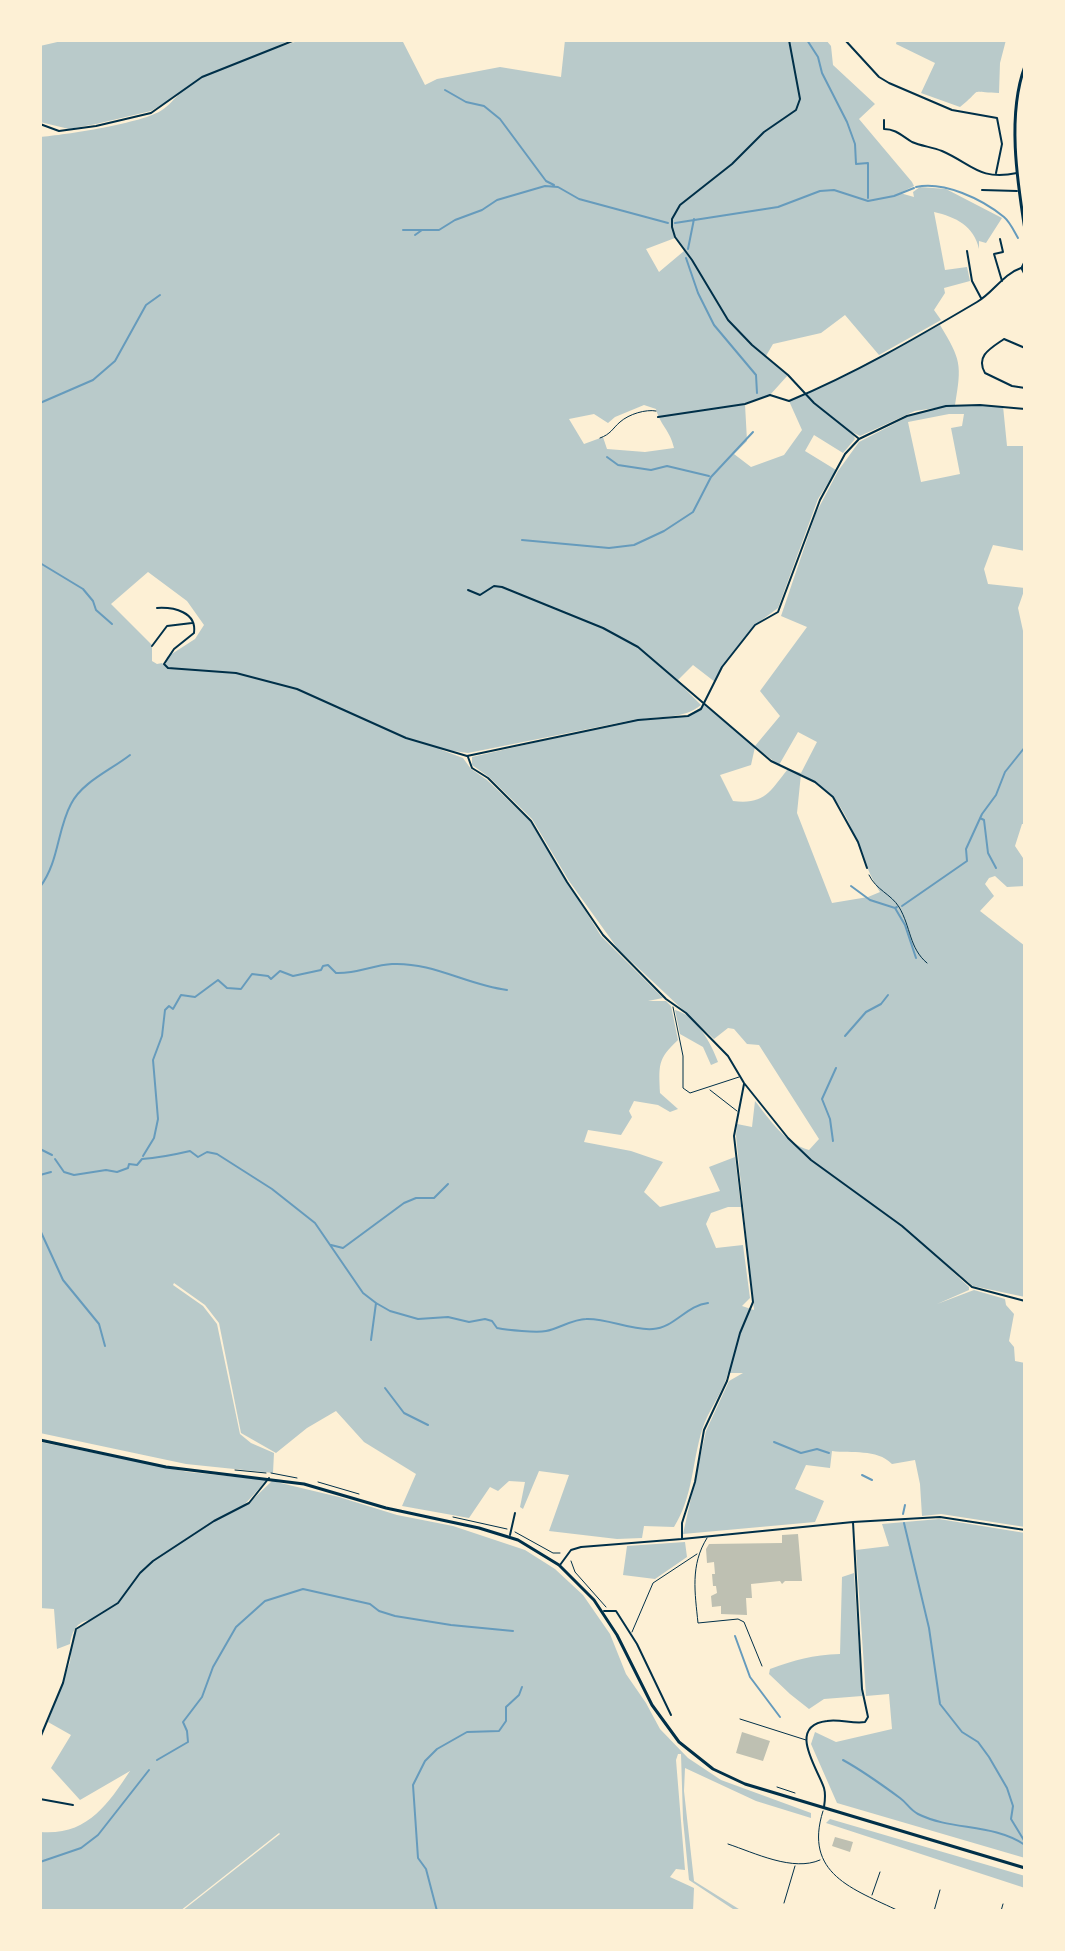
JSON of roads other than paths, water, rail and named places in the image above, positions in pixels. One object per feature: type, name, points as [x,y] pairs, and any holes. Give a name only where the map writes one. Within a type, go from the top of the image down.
[{"type":"main road","points":[[1025,66],[1018,86],[1016,110],[1017,173],[1025,230]]},
{"type":"main road","points":[[1025,262],[1022,268],[1025,274]]},
{"type":"main road","points":[[40,1440],[175,1469],[304,1484],[386,1508],[509,1537],[559,1565],[605,1610],[652,1705],[684,1747],[706,1764],[734,1780],[1025,1868]]},
{"type":"street","points":[[40,124],[59,131],[151,113],[202,77],[295,40]]},
{"type":"street","points":[[789,40],[800,99],[796,110],[764,132],[693,197],[680,205],[672,219],[672,227],[675,237],[728,320],[805,394],[859,439]]},
{"type":"street","points":[[845,40],[879,77],[901,89],[952,110],[997,118],[1002,144],[996,173]]},
{"type":"street","points":[[884,120],[884,129],[894,129],[913,143],[957,158],[974,171],[983,174],[1017,173]]},
{"type":"street","points":[[982,190],[1019,191]]},
{"type":"street","points":[[1000,239],[1003,252],[994,254],[1002,281]]},
{"type":"street","points":[[967,251],[972,281],[982,299]]},
{"type":"street","points":[[658,417],[745,404],[770,395],[789,401],[880,357],[982,299],[1022,268]]},
{"type":"street","points":[[1025,348],[1004,339],[983,355],[981,361],[985,373],[1012,386],[1025,388]]},
{"type":"street","points":[[157,608],[179,610],[194,622],[195,631],[166,656],[165,666],[236,673],[297,689],[406,738],[467,756],[638,720],[688,716],[703,705],[722,667],[755,625],[778,612],[820,500],[845,454],[859,439],[907,416],[946,406],[1025,409]]},
{"type":"street","points":[[468,590],[482,594],[494,586],[502,587],[618,635],[745,736],[771,761],[801,773],[833,797],[858,842],[867,868]]},
{"type":"street","points":[[152,646],[167,626],[194,622]]},
{"type":"street","points":[[467,756],[472,768],[488,778],[531,821],[603,935],[728,1056],[768,1116],[811,1160],[902,1226],[972,1287],[1025,1301]]},
{"type":"street","points":[[682,1539],[682,1523],[695,1482],[704,1430],[727,1381],[740,1333],[753,1302],[734,1136],[744,1083]]},
{"type":"street","points":[[40,1738],[63,1683],[76,1629],[118,1603],[153,1561],[214,1521],[249,1503],[269,1478]]},
{"type":"street","points":[[509,1537],[515,1513]]},
{"type":"street","points":[[559,1565],[571,1550],[581,1547],[853,1522],[940,1517],[1025,1530]]},
{"type":"street","points":[[824,1808],[824,1786],[808,1753],[806,1740],[819,1723],[859,1723],[865,1722],[868,1717],[862,1689],[853,1522]]},
{"type":"street","points":[[605,1610],[616,1611],[671,1715]]},
{"type":"street","points":[[40,1799],[73,1805]]},
{"type":"lane","points":[[672,1004],[683,1056],[683,1088],[690,1093],[740,1077]]},
{"type":"lane","points":[[708,1088],[737,1111]]},
{"type":"lane","points":[[708,1536],[698,1553],[694,1585],[698,1623],[738,1619],[744,1622],[762,1666]]},
{"type":"lane","points":[[630,1634],[634,1631],[653,1583],[698,1553]]},
{"type":"lane","points":[[740,1719],[806,1740]]},
{"type":"lane","points":[[824,1808],[817,1835],[822,1859],[844,1885],[899,1911]]},
{"type":"lane","points":[[728,1844],[795,1864],[809,1865],[822,1859]]},
{"type":"lane","points":[[784,1903],[795,1864]]},
{"type":"lane","points":[[871,1898],[880,1872]]},
{"type":"lane","points":[[934,1911],[940,1890]]},
{"type":"lane","points":[[1001,1911],[1003,1904]]},
{"type":"waterway","points":[[807,40],[818,57],[822,73],[847,122],[855,144],[856,164],[868,163],[868,198]]},
{"type":"waterway","points":[[445,90],[466,102],[484,106],[500,119],[546,181],[554,185]]},
{"type":"waterway","points":[[415,235],[422,230],[439,230],[497,200],[545,186],[558,187],[579,199],[668,223]]},
{"type":"waterway","points":[[916,187],[950,189],[974,198],[1004,217],[1018,238]]},
{"type":"waterway","points":[[675,223],[778,207],[820,191],[834,190],[868,201],[914,188]]},
{"type":"waterway","points":[[688,249],[694,219]]},
{"type":"waterway","points":[[403,230],[422,230]]},
{"type":"waterway","points":[[686,258],[698,293],[714,325],[756,375],[757,393]]},
{"type":"waterway","points":[[40,403],[93,380],[115,361],[146,305],[160,295]]},
{"type":"waterway","points":[[522,540],[609,548],[634,545],[664,531],[693,512],[711,477],[753,432]]},
{"type":"waterway","points":[[607,457],[618,465],[651,470],[667,466],[709,476]]},
{"type":"waterway","points":[[40,563],[83,589],[96,610],[112,624]]},
{"type":"waterway","points":[[902,906],[967,861],[966,849],[982,814],[996,795],[1005,772],[1025,747]]},
{"type":"waterway","points":[[40,887],[51,867],[66,814],[76,796],[89,783],[130,755]]},
{"type":"waterway","points":[[980,818],[984,820],[988,853],[996,868]]},
{"type":"waterway","points":[[851,886],[870,900],[895,908]]},
{"type":"waterway","points":[[897,907],[916,958]]},
{"type":"waterway","points":[[143,1156],[154,1138],[158,1119],[153,1060],[162,1036],[165,1010],[169,1006],[173,1009],[181,995],[195,997],[218,980],[227,988],[241,989],[252,974],[271,979],[280,971],[293,976],[321,970],[328,965],[336,973],[343,973],[392,964],[436,970],[507,990]]},
{"type":"waterway","points":[[845,1036],[866,1012],[881,1004],[888,995]]},
{"type":"waterway","points":[[833,1141],[830,1119],[822,1099],[836,1068]]},
{"type":"waterway","points":[[40,1149],[52,1155]]},
{"type":"waterway","points":[[55,1159],[64,1172],[74,1175],[106,1170],[117,1172],[128,1168],[129,1164],[137,1165],[142,1159],[190,1151],[198,1157],[207,1152],[217,1154],[272,1189],[315,1223],[363,1293],[390,1311],[418,1319],[448,1317],[469,1322],[485,1319],[492,1321],[497,1328],[529,1331],[546,1331],[586,1319],[653,1329],[668,1325],[708,1303]]},
{"type":"waterway","points":[[40,1175],[51,1172]]},
{"type":"waterway","points":[[331,1245],[343,1248],[404,1203],[416,1198],[434,1198],[448,1184]]},
{"type":"waterway","points":[[40,1230],[63,1280],[99,1324],[105,1346]]},
{"type":"waterway","points":[[371,1340],[376,1303]]},
{"type":"waterway","points":[[385,1388],[404,1413],[428,1425]]},
{"type":"waterway","points":[[774,1442],[801,1453],[817,1449],[829,1453]]},
{"type":"waterway","points":[[862,1475],[872,1480]]},
{"type":"waterway","points":[[903,1514],[905,1505]]},
{"type":"waterway","points":[[904,1523],[929,1628],[940,1704],[962,1732],[978,1742],[989,1757],[1007,1788],[1013,1806],[1011,1819],[1025,1842]]},
{"type":"waterway","points":[[157,1760],[188,1742],[183,1722],[202,1697],[213,1667],[236,1627],[265,1601],[303,1589],[370,1604],[379,1611],[395,1616],[513,1631]]},
{"type":"waterway","points":[[735,1636],[750,1677],[780,1717]]},
{"type":"waterway","points":[[437,1911],[426,1869],[418,1858],[413,1785],[425,1761],[437,1749],[467,1732],[499,1731],[506,1721],[506,1707],[519,1695],[522,1687]]},
{"type":"waterway","points":[[843,1760],[886,1788],[918,1814],[944,1823],[999,1833],[1025,1845]]},
{"type":"waterway","points":[[40,1862],[81,1848],[98,1835],[149,1770]]}]
